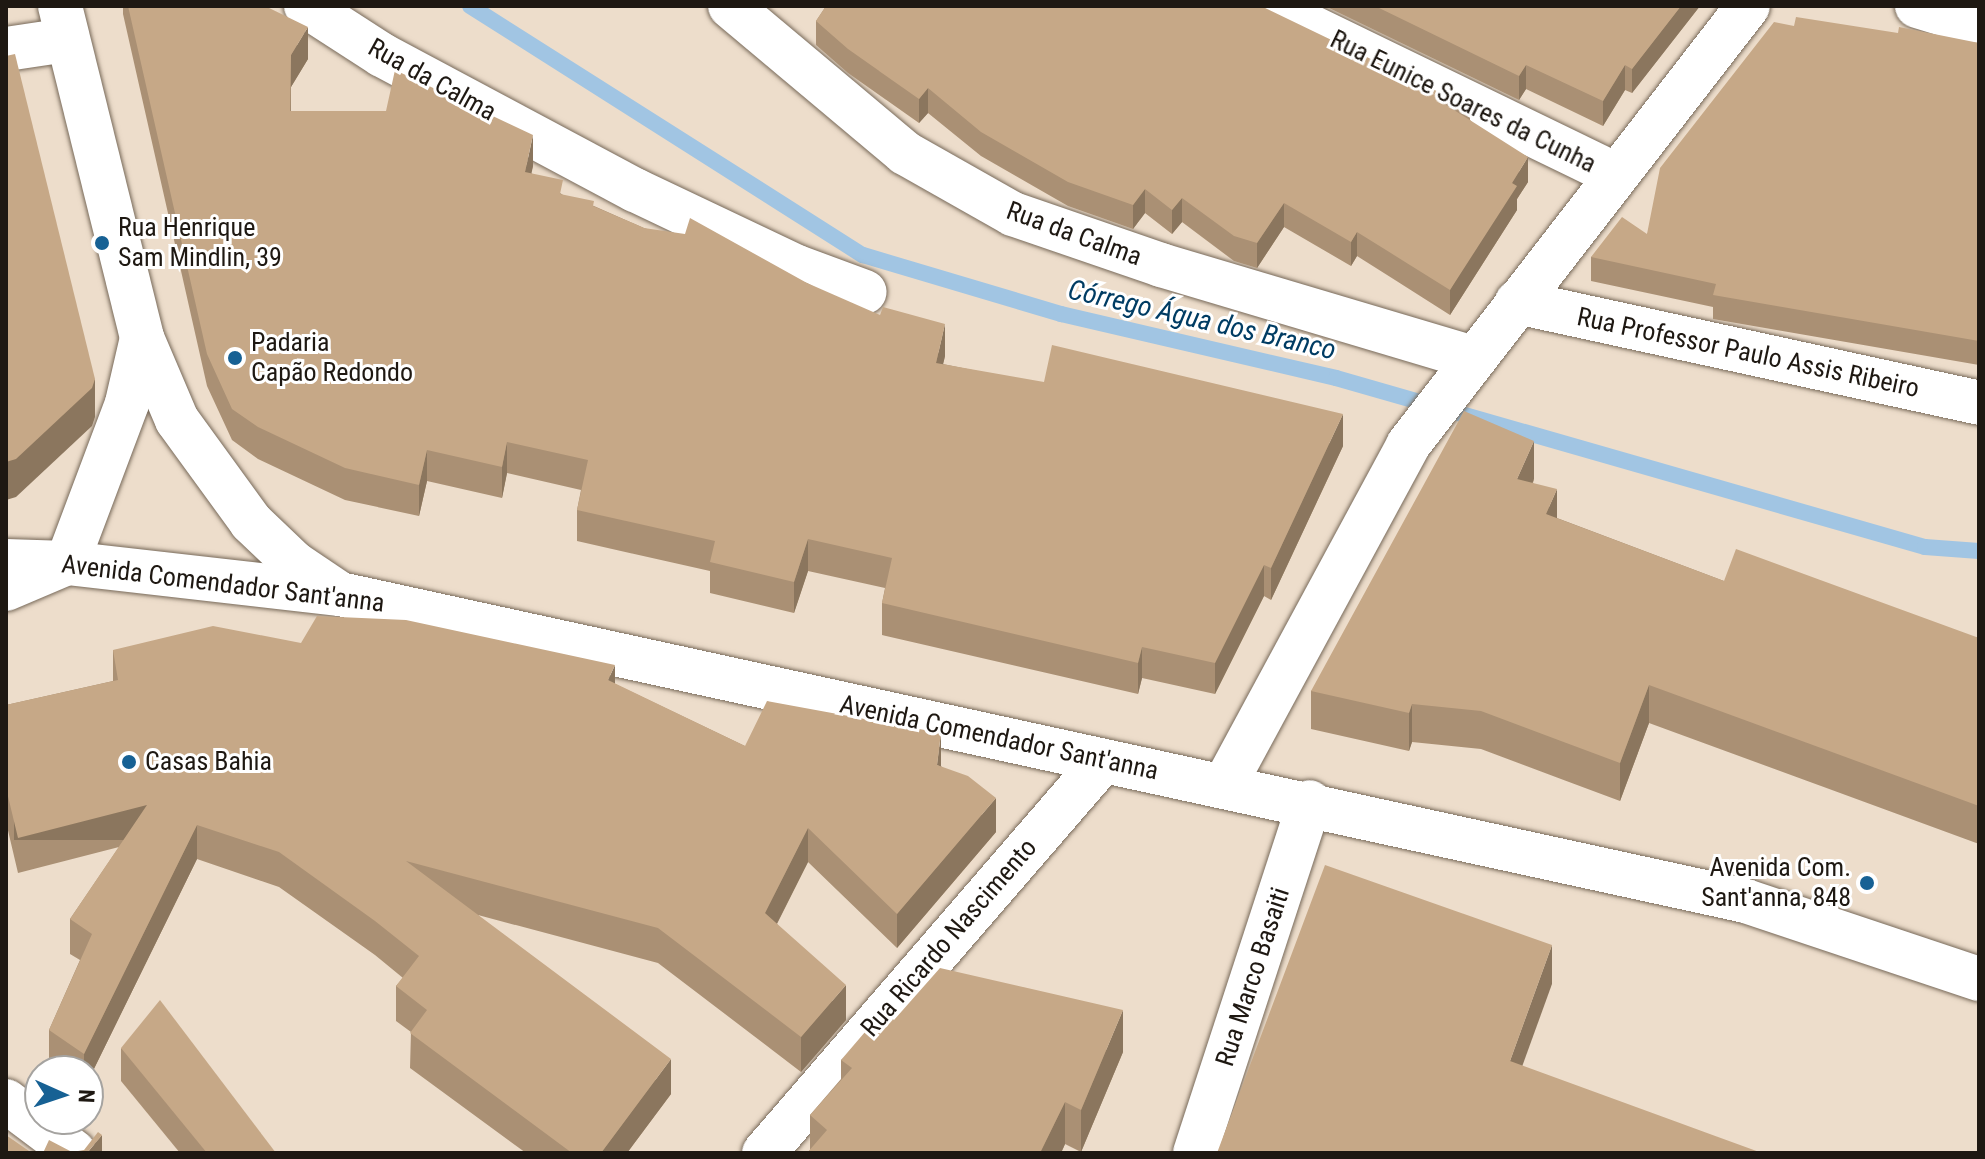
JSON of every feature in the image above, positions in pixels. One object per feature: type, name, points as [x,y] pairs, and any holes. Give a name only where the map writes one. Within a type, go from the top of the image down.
[{"type":"street","name":"Rua da Calma","points":[[306,6],[382,55],[635,190],[797,267],[865,292]]},
{"type":"street","name":"Rua da Calma","points":[[730,6],[905,153],[1013,214],[1161,265],[1469,362]]},
{"type":"street","name":"Rua Eunice Soares da Cunha","points":[[1268,6],[1616,175]]},
{"type":"street","points":[[1224,786],[1412,440],[1469,362],[1748,6]]},
{"type":"street","points":[[1917,6],[1979,25]]},
{"type":"street","points":[[6,49],[63,23],[142,338],[177,420],[214,475],[294,563],[340,594]]},
{"type":"street","name":"Rua Professor Paulo Assis Ribeiro","points":[[1517,302],[1979,403]]},
{"type":"street","points":[[6,589],[67,563],[127,403],[142,338]]},
{"type":"street","name":"Avenida Comendador Sant'anna","points":[[6,561],[67,563],[340,594],[1103,761],[1310,802],[1746,901],[1979,979]]},
{"type":"street","name":"Rua Ricardo Nascimento","points":[[764,1153],[1103,761]]},
{"type":"street","name":"Rua Marco Basaiti","points":[[1195,1153],[1310,802]]},
{"type":"street","points":[[6,1101],[74,1152]]},
{"type":"building","points":[[128,6],[265,6],[308,27],[291,55],[290,111],[386,111],[395,70],[533,135],[525,172],[563,180],[560,194],[594,201],[593,206],[644,228],[685,234],[690,218],[807,283],[880,315],[883,307],[945,324],[936,363],[1044,382],[1052,345],[1343,414],[1271,568],[1264,565],[1215,663],[1142,647],[1138,663],[882,603],[892,558],[808,539],[794,582],[710,562],[715,541],[577,510],[588,460],[507,442],[502,467],[427,450],[419,485],[345,468],[258,427],[232,409],[207,354]]},
{"type":"building","points":[[826,6],[1261,6],[1470,107],[1443,103],[1528,157],[1512,183],[1517,186],[1450,290],[1357,232],[1351,242],[1284,203],[1257,243],[1234,236],[1182,198],[1172,210],[1145,189],[1133,205],[1068,182],[981,132],[928,88],[919,99],[848,49],[816,21]]},
{"type":"building","points":[[1375,6],[1681,6],[1632,69],[1625,65],[1603,101],[1526,65],[1519,76]]},
{"type":"building","points":[[1796,17],[1898,33],[1899,27],[1979,43],[1979,341],[1713,295],[1716,284],[1591,257],[1622,217],[1647,234],[1660,168],[1774,22],[1794,26]]},
{"type":"building","points":[[15,54],[95,379],[92,388],[16,459],[6,462],[6,56]]},
{"type":"building","points":[[1464,411],[1534,441],[1517,479],[1557,489],[1546,514],[1724,581],[1736,549],[1979,638],[1979,806],[1649,685],[1620,763],[1481,711],[1412,704],[1409,713],[1311,691]]},
{"type":"building","points":[[317,616],[406,620],[615,665],[608,680],[745,746],[767,701],[941,733],[937,765],[968,776],[996,798],[897,914],[808,828],[765,913],[846,985],[801,1037],[658,928],[406,861],[671,1059],[601,1153],[572,1153],[410,1033],[427,1010],[396,986],[419,956],[279,852],[197,825],[84,1054],[49,1030],[92,934],[70,919],[147,805],[18,838],[6,788],[6,705],[118,680],[113,650],[213,626],[301,643]]},
{"type":"building","points":[[1325,865],[1552,945],[1510,1061],[1762,1153],[1217,1153]]},
{"type":"building","points":[[940,968],[1123,1010],[1081,1110],[1065,1102],[1040,1153],[807,1153],[827,1130],[810,1115],[852,1068],[841,1060],[883,1011],[894,1020]]},
{"type":"building","points":[[160,1000],[276,1153],[207,1153],[121,1048]]},
{"type":"building","points":[[6,1135],[32,1153],[6,1153]]},
{"type":"building","points":[[96,1135],[102,1135],[87,1153],[43,1153],[49,1140],[72,1152],[84,1150]]},
{"type":"waterway","name":"Córrego Água dos Branco","points":[[470,6],[863,255],[1061,314],[1336,378],[1925,547],[1979,551]]},
{"type":"place","name":"Rua Henrique Sam Mindlin, 39","points":[[102,243]]},
{"type":"place","name":"Padaria Capão Redondo","points":[[235,358]]},
{"type":"place","name":"Casas Bahia","points":[[129,762]]},
{"type":"place","name":"Avenida Com. Sant'anna, 848","points":[[1867,883]]}]
